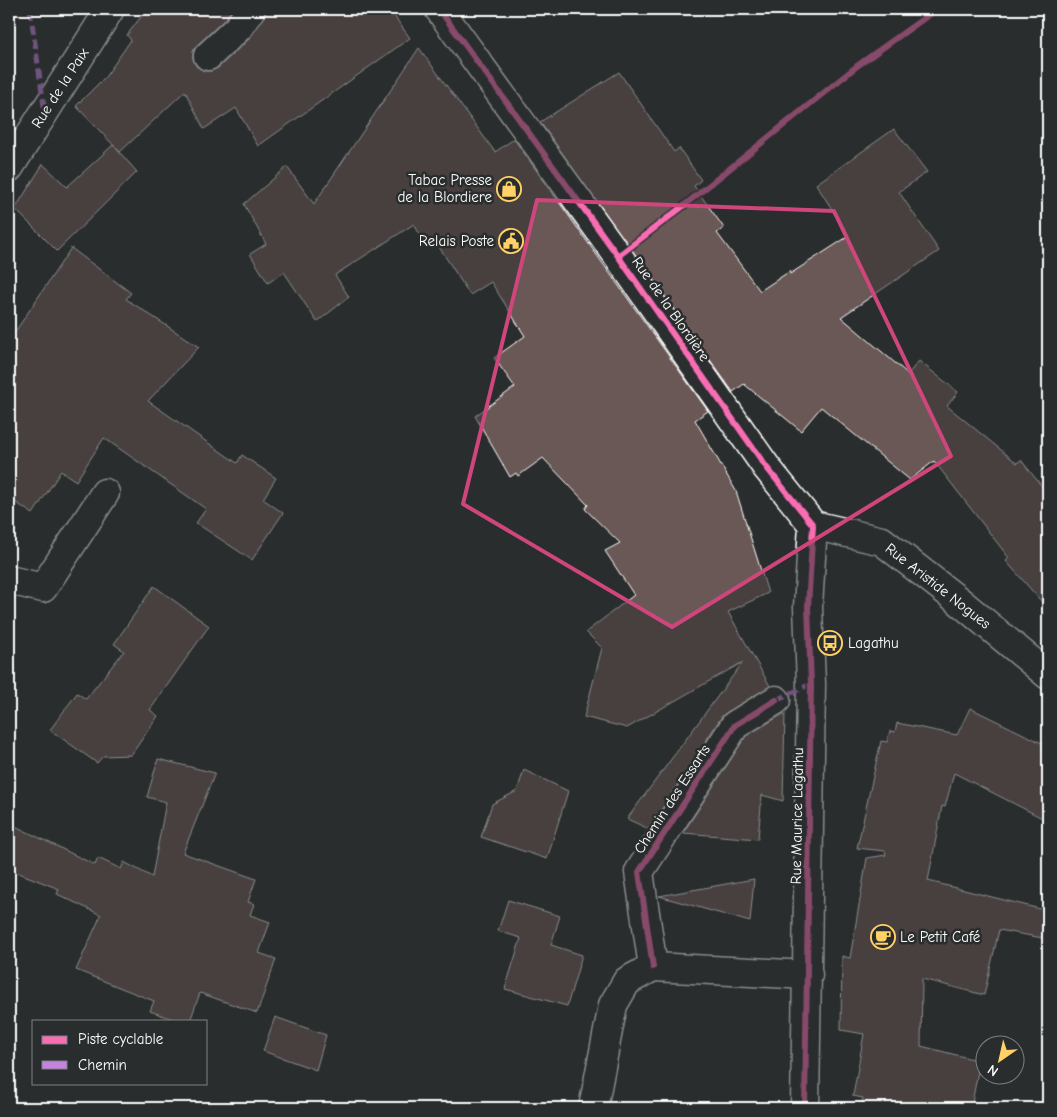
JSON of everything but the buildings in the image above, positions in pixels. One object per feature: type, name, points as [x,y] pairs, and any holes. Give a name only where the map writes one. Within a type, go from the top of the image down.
[{"type":"street","name":"Rue de la Paix","points":[[9,168],[110,9]]},
{"type":"street","points":[[208,56],[238,28],[251,9]]},
{"type":"street","name":"Rue de la Blordière","points":[[439,9],[618,256],[767,468],[813,525]]},
{"type":"street","points":[[9,580],[43,588],[105,493]]},
{"type":"street","name":"Rue Aristide Nogues","points":[[813,525],[882,541],[959,601],[1048,675]]},
{"type":"street","name":"Rue Maurice Lagathu","points":[[805,1108],[811,684],[808,607],[813,525]]},
{"type":"street","name":"Chemin des Essarts","points":[[653,966],[639,872],[734,725],[776,700]]},
{"type":"street","points":[[592,1108],[613,1005],[627,981],[653,966],[808,974]]},
{"type":"highlighted area","points":[[537,200],[834,211],[951,456],[672,627],[463,504]]},
{"type":"marked path","points":[[30,9],[45,113]]},
{"type":"marked path","points":[[776,700],[811,684]]},
{"type":"cycle path","points":[[439,9],[618,256],[767,468],[813,525],[808,607],[811,684],[805,1108]]},
{"type":"cycle path","points":[[618,256],[857,66],[937,9]]},
{"type":"cycle path","points":[[653,967],[639,872],[735,725],[776,700]]},
{"type":"place","name":"Tabac Presse de la Blordiere","points":[[509,189]]},
{"type":"place","name":"Relais Poste","points":[[511,241]]},
{"type":"place","name":"Lagathu","points":[[830,643]]},
{"type":"place","name":"Le Petit Café","points":[[883,937]]}]
